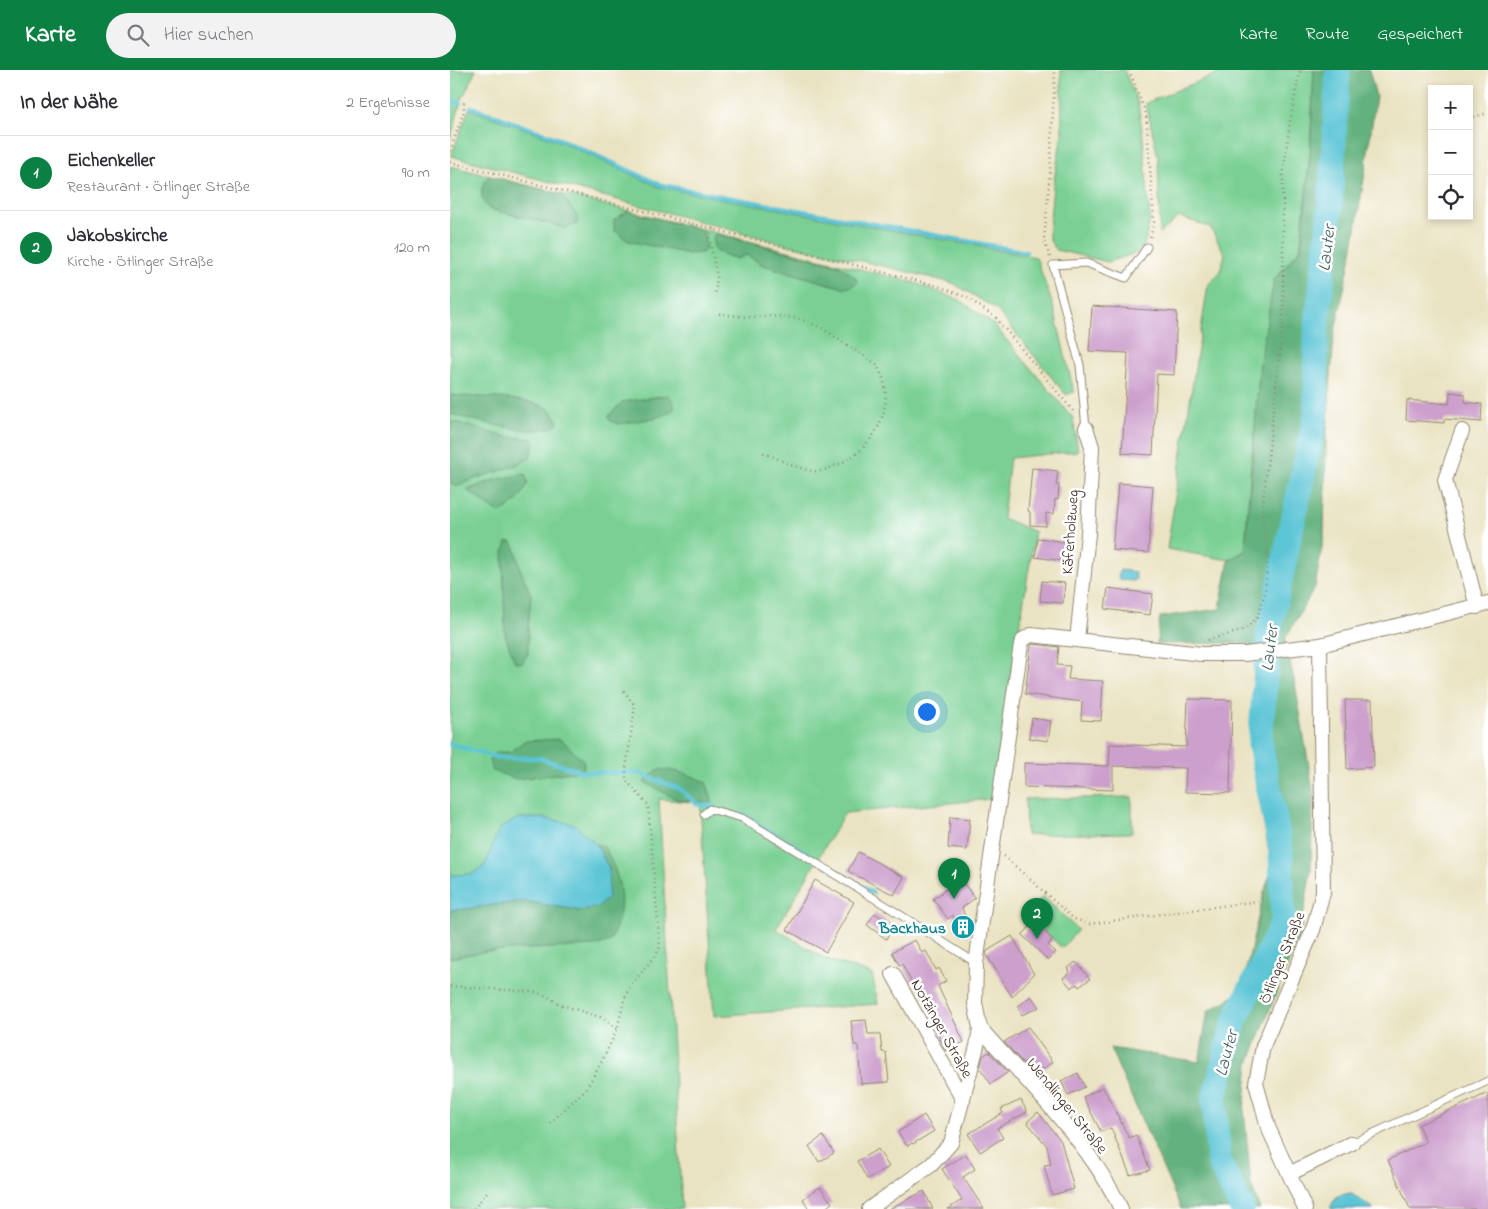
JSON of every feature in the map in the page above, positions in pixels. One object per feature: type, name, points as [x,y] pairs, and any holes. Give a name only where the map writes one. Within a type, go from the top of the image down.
[{"type":"street","name":"Käferholzweg","points":[[1077,640],[1088,534],[1092,446],[1086,428]]},
{"type":"street","points":[[980,1028],[975,1003],[976,964],[1021,644],[1024,639],[1031,636],[1202,654],[1246,654],[1320,645],[1482,605],[1445,480],[1462,431]]},
{"type":"street","name":"Ötlinger Straße","points":[[1304,1209],[1268,1127],[1256,1083],[1263,1046],[1313,930],[1323,892],[1320,645]]},
{"type":"street","name":"Notzinger Straße","points":[[893,974],[963,1100]]},
{"type":"street","name":"Notzinger Straße","points":[[869,1209],[931,1165],[951,1143],[980,1028]]},
{"type":"street","name":"Wendlinger Straße","points":[[980,1028],[1077,1138],[1112,1190],[1121,1209]]},
{"type":"street","points":[[1289,1174],[1352,1143]]},
{"type":"lane","points":[[1086,428],[1080,365],[1053,265],[1086,263],[1126,278],[1147,247]]},
{"type":"lane","points":[[704,814],[710,809],[742,818],[976,964]]},
{"type":"lane","points":[[1352,1143],[1488,1081]]},
{"type":"path","points":[[1053,265],[1044,241],[1050,172],[1055,70]]},
{"type":"path","points":[[1129,70],[1146,113],[1154,222],[1147,247]]},
{"type":"path","points":[[1202,654],[1207,640],[1244,630],[1257,618],[1265,593],[1268,554],[1262,512],[1284,322],[1283,176],[1290,122],[1300,70]]},
{"type":"path","points":[[450,151],[464,111],[464,99]]},
{"type":"path","points":[[1473,117],[1488,113]]},
{"type":"path","points":[[450,162],[938,286],[968,298],[996,318],[1086,428]]},
{"type":"path","points":[[714,229],[709,236],[717,277],[715,296]]},
{"type":"path","points":[[719,314],[746,317],[780,316],[800,319],[828,332],[876,364],[882,373],[886,386],[881,420],[870,440],[858,454],[842,464],[812,471],[762,452]]},
{"type":"path","points":[[550,1123],[586,1089],[617,1030],[624,1000],[630,986],[656,955],[660,947],[648,805],[626,780],[635,706],[622,688]]},
{"type":"path","points":[[993,845],[1074,919],[1090,924],[1258,901]]},
{"type":"path","points":[[450,986],[534,992],[547,996],[559,1004],[603,1018],[617,1030]]},
{"type":"path","points":[[474,1209],[487,1192]]},
{"type":"green space","points":[[450,70],[476,70],[461,101],[450,140]]},
{"type":"green space","points":[[1061,70],[1124,70],[1138,103],[1143,137],[1150,221],[1144,246],[1136,253],[1108,262],[1056,250],[1049,239],[1053,186],[1062,134]]},
{"type":"green space","points":[[1226,70],[1314,70],[1310,155],[1300,249],[1274,280],[1251,461],[1245,551],[1229,560],[1167,549],[1208,285],[1220,272],[1225,254],[1210,227],[1179,217],[1160,233],[1158,157],[1146,103]]},
{"type":"green space","points":[[1314,70],[1369,70],[1376,96],[1353,247],[1334,335],[1326,444],[1324,535],[1315,587],[1285,639],[1296,689],[1313,791],[1311,869],[1301,930],[1249,1063],[1244,1110],[1251,1185],[1260,1209],[1181,1209],[1110,1048],[1199,1062],[1208,1011],[1241,992],[1263,896],[1272,868],[1255,777],[1254,734],[1257,664],[1249,643],[1157,644],[1160,617],[1220,609],[1229,560],[1245,551],[1260,362],[1274,280],[1301,249],[1310,155]]},
{"type":"green space","points":[[469,109],[561,142],[659,187],[1036,257],[1054,309],[1074,392],[1066,395],[996,309],[953,283],[793,246],[451,156]]},
{"type":"green space","points":[[450,166],[912,282],[960,300],[993,324],[1073,418],[1078,451],[1010,458],[1003,518],[1035,532],[991,799],[845,813],[776,929],[826,959],[872,974],[878,1004],[714,1016],[700,803],[659,799],[682,1209],[450,1209]]},
{"type":"green space","points":[[489,176],[561,194],[578,217],[577,224],[566,228],[489,209],[483,201],[481,192],[483,184]]},
{"type":"green space","points":[[628,211],[703,230],[706,248],[702,253],[689,254],[628,241],[614,230],[614,220]]},
{"type":"green space","points":[[715,234],[839,265],[854,276],[858,282],[850,287],[843,288],[763,265],[746,255],[737,259],[717,252],[713,243]]},
{"type":"green space","points":[[450,395],[526,401],[547,408],[558,423],[550,428],[537,430],[523,429],[490,424],[450,414]]},
{"type":"green space","points":[[668,395],[674,406],[673,410],[669,413],[618,424],[611,421],[608,417],[622,402]]},
{"type":"green space","points":[[450,422],[456,422],[502,436],[533,439],[535,442],[530,458],[512,467],[456,487],[450,482]]},
{"type":"green space","points":[[525,474],[528,483],[523,493],[513,504],[499,513],[467,490],[494,480]]},
{"type":"green space","points":[[507,542],[512,542],[515,548],[521,571],[531,595],[528,654],[522,663],[515,662],[505,635],[503,556]]},
{"type":"green space","points":[[559,739],[583,759],[584,768],[574,772],[516,779],[491,770],[490,759],[496,752],[511,752],[524,741]]},
{"type":"green space","points":[[657,770],[676,772],[706,782],[712,803],[678,800],[644,782]]},
{"type":"green space","points":[[1132,797],[1132,833],[1026,835],[1025,799]]},
{"type":"green space","points":[[596,844],[603,845],[615,869],[620,892],[619,916],[610,941],[594,946],[488,951],[450,958],[450,910],[524,901],[582,911],[609,868]]},
{"type":"green space","points":[[1043,896],[1078,930],[1062,948],[1026,914]]},
{"type":"water","points":[[1120,570],[1135,572],[1136,579],[1133,581],[1121,580],[1118,577]]},
{"type":"water","points":[[518,818],[543,818],[574,824],[596,844],[609,868],[608,898],[598,907],[582,911],[524,901],[450,910],[450,875],[472,874],[485,865],[499,829]]},
{"type":"water","points":[[1350,1193],[1373,1209],[1331,1209],[1337,1196]]},
{"type":"building","points":[[1092,306],[1177,312],[1174,375],[1157,374],[1153,455],[1122,453],[1128,353],[1089,351]]},
{"type":"building","points":[[1450,392],[1465,394],[1465,402],[1482,404],[1481,422],[1444,419],[1444,423],[1406,420],[1407,400],[1449,404]]},
{"type":"building","points":[[1032,468],[1058,471],[1056,485],[1059,485],[1058,500],[1055,499],[1054,514],[1046,513],[1046,526],[1030,525],[1030,512],[1028,511]]},
{"type":"building","points":[[1118,483],[1153,486],[1148,553],[1112,550]]},
{"type":"building","points":[[1038,538],[1066,542],[1063,561],[1035,557]]},
{"type":"building","points":[[1042,581],[1065,583],[1063,603],[1040,601]]},
{"type":"building","points":[[1108,588],[1153,594],[1150,615],[1105,609]]},
{"type":"building","points":[[1031,645],[1059,647],[1057,665],[1070,666],[1068,679],[1103,681],[1101,721],[1081,720],[1082,702],[1025,694]]},
{"type":"building","points":[[1188,699],[1232,700],[1230,793],[1185,792],[1186,768],[1113,766],[1113,790],[1024,787],[1024,763],[1109,766],[1110,744],[1186,747]]},
{"type":"building","points":[[1345,700],[1372,700],[1374,767],[1347,769]]},
{"type":"building","points":[[1032,718],[1051,721],[1048,741],[1029,738]]},
{"type":"building","points":[[950,817],[970,819],[967,850],[948,848]]},
{"type":"building","points":[[858,852],[904,877],[894,895],[848,871]]},
{"type":"building","points":[[960,879],[975,898],[962,908],[970,931],[960,935],[953,915],[948,919],[933,899]]},
{"type":"building","points":[[815,880],[854,902],[826,952],[787,930]]},
{"type":"building","points":[[875,913],[894,927],[886,939],[867,925]]},
{"type":"building","points":[[1035,922],[1053,940],[1048,945],[1056,952],[1048,960],[1022,935]]},
{"type":"building","points":[[1012,936],[1034,974],[1012,997],[986,954],[987,951]]},
{"type":"building","points":[[915,940],[922,953],[926,951],[936,970],[939,968],[946,981],[938,986],[964,1042],[946,1051],[926,1009],[930,1007],[916,981],[912,983],[902,964],[899,965],[892,952]]},
{"type":"building","points":[[1076,962],[1090,979],[1079,987],[1077,984],[1071,988],[1063,978],[1070,972],[1068,968]]},
{"type":"building","points":[[1031,996],[1039,1007],[1022,1015],[1017,1007]]},
{"type":"building","points":[[866,1020],[868,1034],[880,1034],[882,1052],[886,1052],[889,1082],[861,1084],[858,1045],[854,1045],[851,1021]]},
{"type":"building","points":[[1028,1027],[1053,1062],[1036,1074],[1026,1061],[1023,1063],[1004,1042]]},
{"type":"building","points":[[989,1052],[1008,1072],[991,1084],[980,1068],[983,1056]]},
{"type":"building","points":[[1078,1073],[1085,1087],[1068,1095],[1061,1081]]},
{"type":"building","points":[[1103,1087],[1129,1138],[1136,1135],[1150,1170],[1130,1175],[1111,1128],[1101,1132],[1083,1097]]},
{"type":"building","points":[[1488,1093],[1488,1209],[1410,1209],[1388,1160],[1426,1142],[1418,1125]]},
{"type":"building","points":[[1021,1100],[1027,1112],[997,1128],[1003,1138],[980,1152],[968,1134],[1003,1113],[1001,1109]]},
{"type":"building","points":[[1038,1112],[1061,1141],[1074,1189],[1052,1195],[1044,1165],[1051,1164],[1047,1146],[1027,1122]]},
{"type":"building","points":[[924,1115],[934,1131],[907,1146],[898,1132]]},
{"type":"building","points":[[823,1136],[834,1153],[819,1162],[809,1146]]},
{"type":"building","points":[[878,1149],[889,1167],[867,1179],[857,1161]]},
{"type":"building","points":[[966,1154],[975,1169],[963,1177],[984,1209],[948,1209],[962,1200],[942,1169]]},
{"type":"building","points":[[820,1187],[832,1203],[824,1209],[809,1209],[803,1199]]},
{"type":"building","points":[[924,1191],[933,1209],[889,1209]]},
{"type":"waterway","name":"Lauter","points":[[1242,1209],[1219,1162],[1214,1099],[1235,1020],[1283,922],[1281,849],[1260,744],[1269,632],[1316,414],[1316,334],[1330,209],[1338,70]]},
{"type":"waterway","points":[[450,100],[460,103]]},
{"type":"waterway","points":[[471,107],[562,140],[661,185],[1026,252]]},
{"type":"waterway","points":[[450,744],[499,758],[539,758],[583,772],[638,773],[680,789],[697,804],[714,807]]},
{"type":"waterway","points":[[743,815],[873,893]]},
{"type":"place","name":"Eichenkeller","points":[[954,899]]},
{"type":"place","name":"Backhaus","points":[[963,927]]},
{"type":"place","name":"Jakobskirche","points":[[1037,939]]}]
